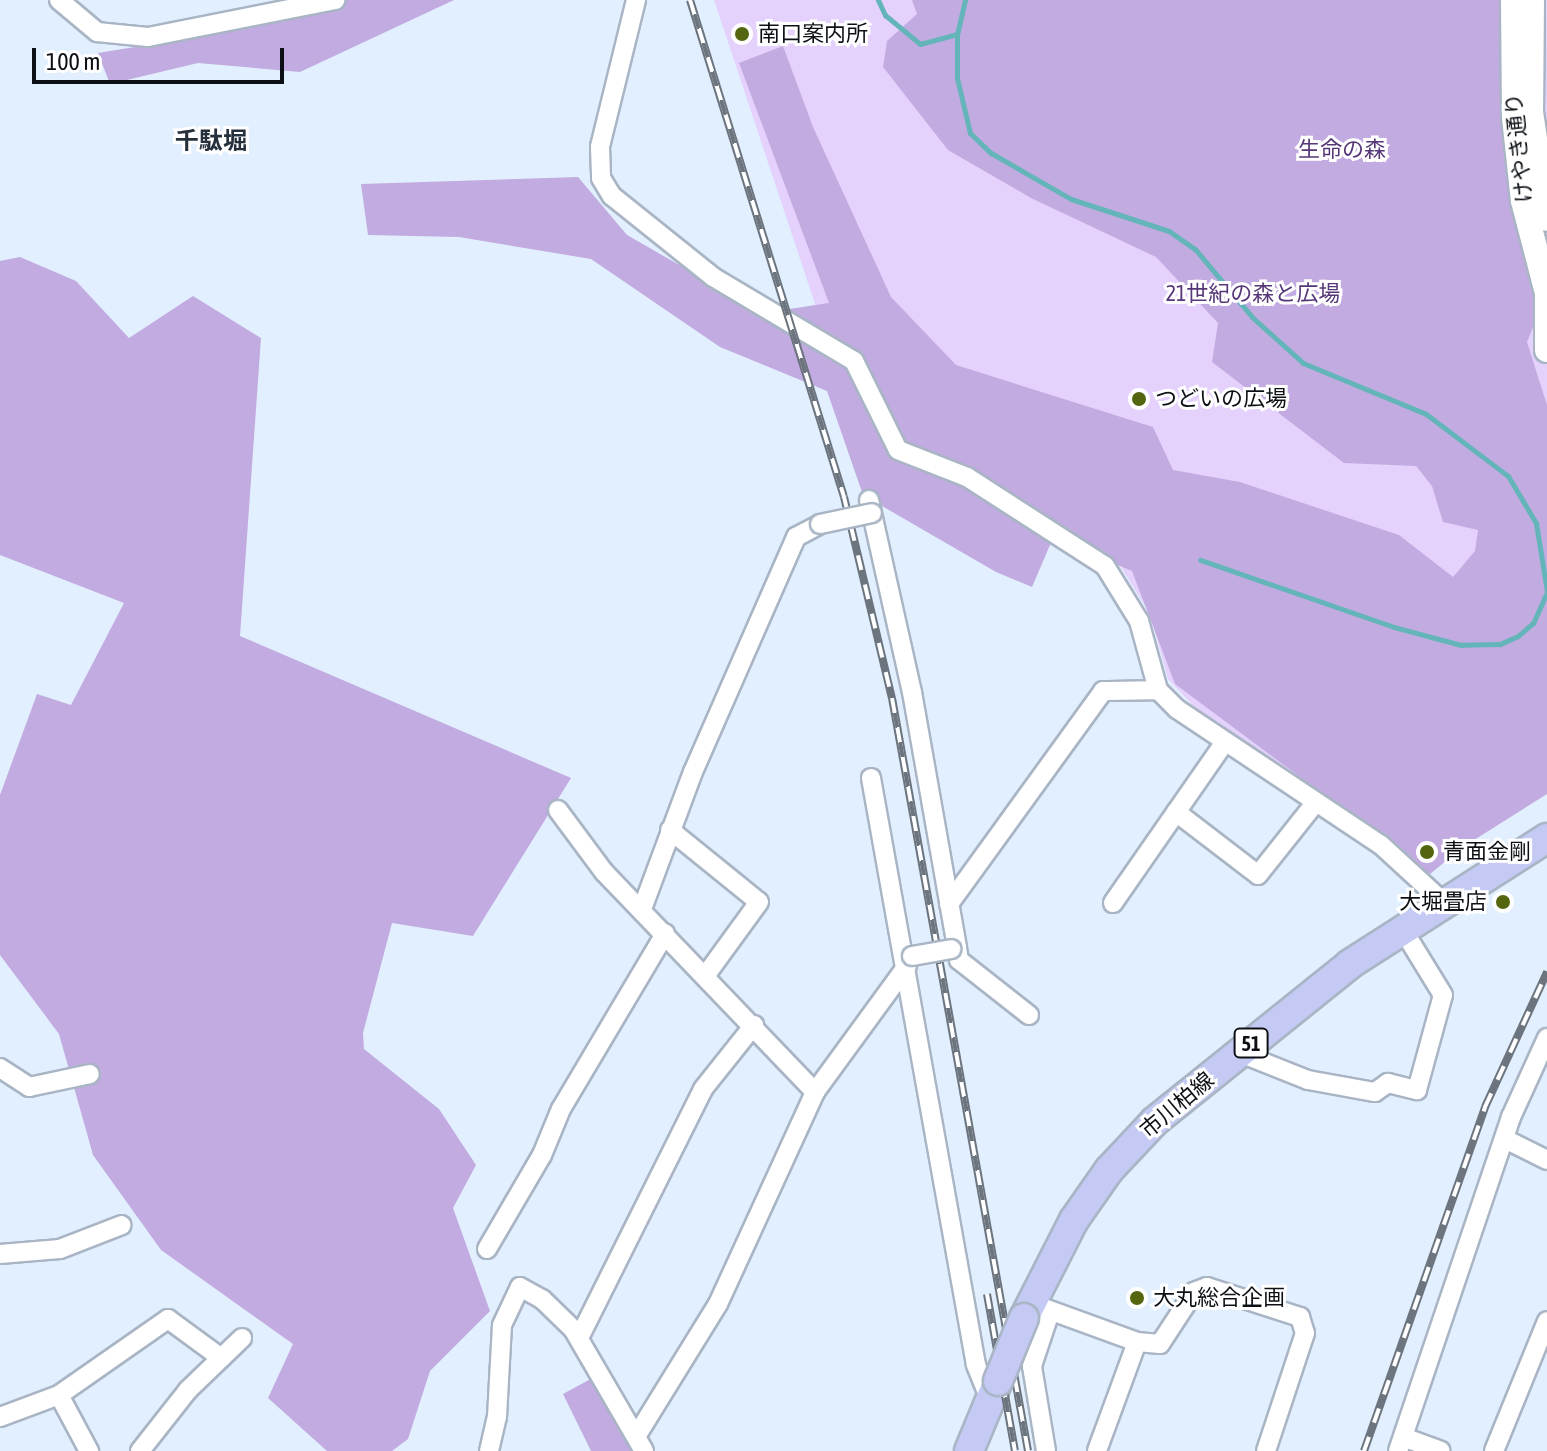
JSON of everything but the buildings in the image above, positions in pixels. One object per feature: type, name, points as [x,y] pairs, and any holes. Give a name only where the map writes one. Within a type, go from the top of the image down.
[{"type":"main road","name":"市川柏線","points":[[969,1451],[1074,1220],[1129,1146],[1300,1001],[1443,902],[1547,838]]},
{"type":"street","points":[[59,0],[97,32],[148,37],[335,0]]},
{"type":"street","points":[[636,0],[600,147],[606,187],[713,277],[854,361],[898,450],[967,477],[1105,566],[1139,621],[1158,690],[1224,743],[1381,845],[1443,902]]},
{"type":"street","name":"けやき通り","points":[[1513,0],[1514,117],[1523,201],[1547,294],[1547,350]]},
{"type":"street","name":"けやき通り","points":[[1532,0],[1531,112],[1547,219]]},
{"type":"street","points":[[642,909],[670,830],[796,537],[820,524],[870,506],[912,692],[954,949],[959,960],[1029,1015]]},
{"type":"street","points":[[949,904],[1103,691],[1158,690]]},
{"type":"street","points":[[1113,903],[1224,743]]},
{"type":"street","points":[[871,778],[909,960],[976,1365],[994,1391]]},
{"type":"street","points":[[1176,812],[1258,875],[1316,802]]},
{"type":"street","points":[[558,810],[604,872],[815,1092]]},
{"type":"street","points":[[670,830],[759,902],[706,975]]},
{"type":"street","points":[[1240,1053],[1308,1080],[1375,1092],[1388,1083],[1417,1090],[1443,995],[1403,930]]},
{"type":"street","points":[[487,1249],[542,1155],[561,1109],[665,934]]},
{"type":"street","points":[[640,1443],[718,1304],[815,1092],[909,960],[954,949]]},
{"type":"street","points":[[579,1338],[703,1089],[754,1025]]},
{"type":"street","points":[[1441,1451],[1400,1444],[1505,1139],[1547,1038]]},
{"type":"street","points":[[0,1068],[29,1087],[90,1074]]},
{"type":"street","points":[[1505,1139],[1547,1160]]},
{"type":"street","points":[[0,1254],[60,1249],[122,1225]]},
{"type":"street","points":[[489,1451],[497,1417],[502,1325],[520,1287],[542,1299],[579,1338],[640,1443]]},
{"type":"street","points":[[1046,1451],[1032,1366],[1035,1311],[1137,1342],[1160,1344],[1194,1292],[1207,1287],[1300,1317],[1305,1333],[1266,1451]]},
{"type":"street","points":[[0,1417],[59,1395],[168,1319],[221,1358]]},
{"type":"street","points":[[1494,1451],[1547,1321]]},
{"type":"street","points":[[140,1451],[242,1338]]},
{"type":"street","points":[[1097,1451],[1137,1342]]},
{"type":"street","points":[[59,1395],[89,1451]]},
{"type":"green space","points":[[290,0],[454,0],[300,72],[198,63],[110,84],[98,53],[232,31]]},
{"type":"green space","name":"21世紀の森と広場","points":[[714,0],[1547,0],[1547,783],[1387,833],[1198,711],[1168,679],[1150,614],[1116,559],[820,319]]},
{"type":"green space","name":"21世紀の森と広場","points":[[912,0],[1504,0],[1547,293],[1527,342],[1547,405],[1547,794],[1463,847],[1430,874],[1175,684],[1132,571],[1053,538],[1032,587],[996,572],[863,495],[827,391],[720,347],[591,259],[459,237],[368,235],[361,184],[578,177],[627,235],[763,313],[829,303],[739,63],[783,46],[813,127],[891,297],[956,365],[1153,427],[1173,470],[1240,482],[1399,535],[1453,577],[1475,551],[1478,530],[1443,522],[1432,486],[1416,466],[1344,463],[1212,362],[1218,323],[1156,257],[1031,198],[948,150],[883,67],[887,41],[917,14]]},
{"type":"green space","points":[[20,257],[76,281],[129,338],[193,296],[261,338],[240,636],[571,778],[473,936],[392,923],[363,1033],[364,1049],[439,1109],[476,1165],[453,1208],[490,1311],[430,1371],[408,1439],[392,1451],[327,1451],[268,1398],[293,1344],[161,1250],[93,1155],[59,1034],[0,955],[0,795],[37,694],[71,705],[124,603],[0,555],[0,261]]},
{"type":"green space","points":[[598,1375],[636,1451],[591,1451],[563,1394]]},
{"type":"waterway","points":[[878,0],[885,15],[920,44],[957,34]]},
{"type":"waterway","points":[[965,0],[957,34],[957,78],[970,133],[991,153],[1071,199],[1169,231],[1195,249],[1252,317],[1303,363],[1426,414],[1508,476],[1536,523],[1547,592],[1533,623],[1518,636],[1500,644],[1461,645],[1394,627],[1200,560]]},
{"type":"railway","points":[[690,0],[844,497],[892,698],[1028,1451]]},
{"type":"railway","points":[[1364,1451],[1485,1107],[1547,972]]},
{"type":"railway","points":[[987,1294],[1015,1451]]},
{"type":"place","name":"南口案内所","points":[[742,34]]},
{"type":"place","name":"つどいの広場","points":[[1139,399]]},
{"type":"place","name":"青面金剛","points":[[1427,852]]},
{"type":"place","name":"大堀畳店","points":[[1503,902]]},
{"type":"place","name":"大丸総合企画","points":[[1137,1298]]},
{"type":"district","name":"千駄堀","points":[[211,141]]},
{"type":"park label","name":"生命の森","points":[[1342,150]]}]
